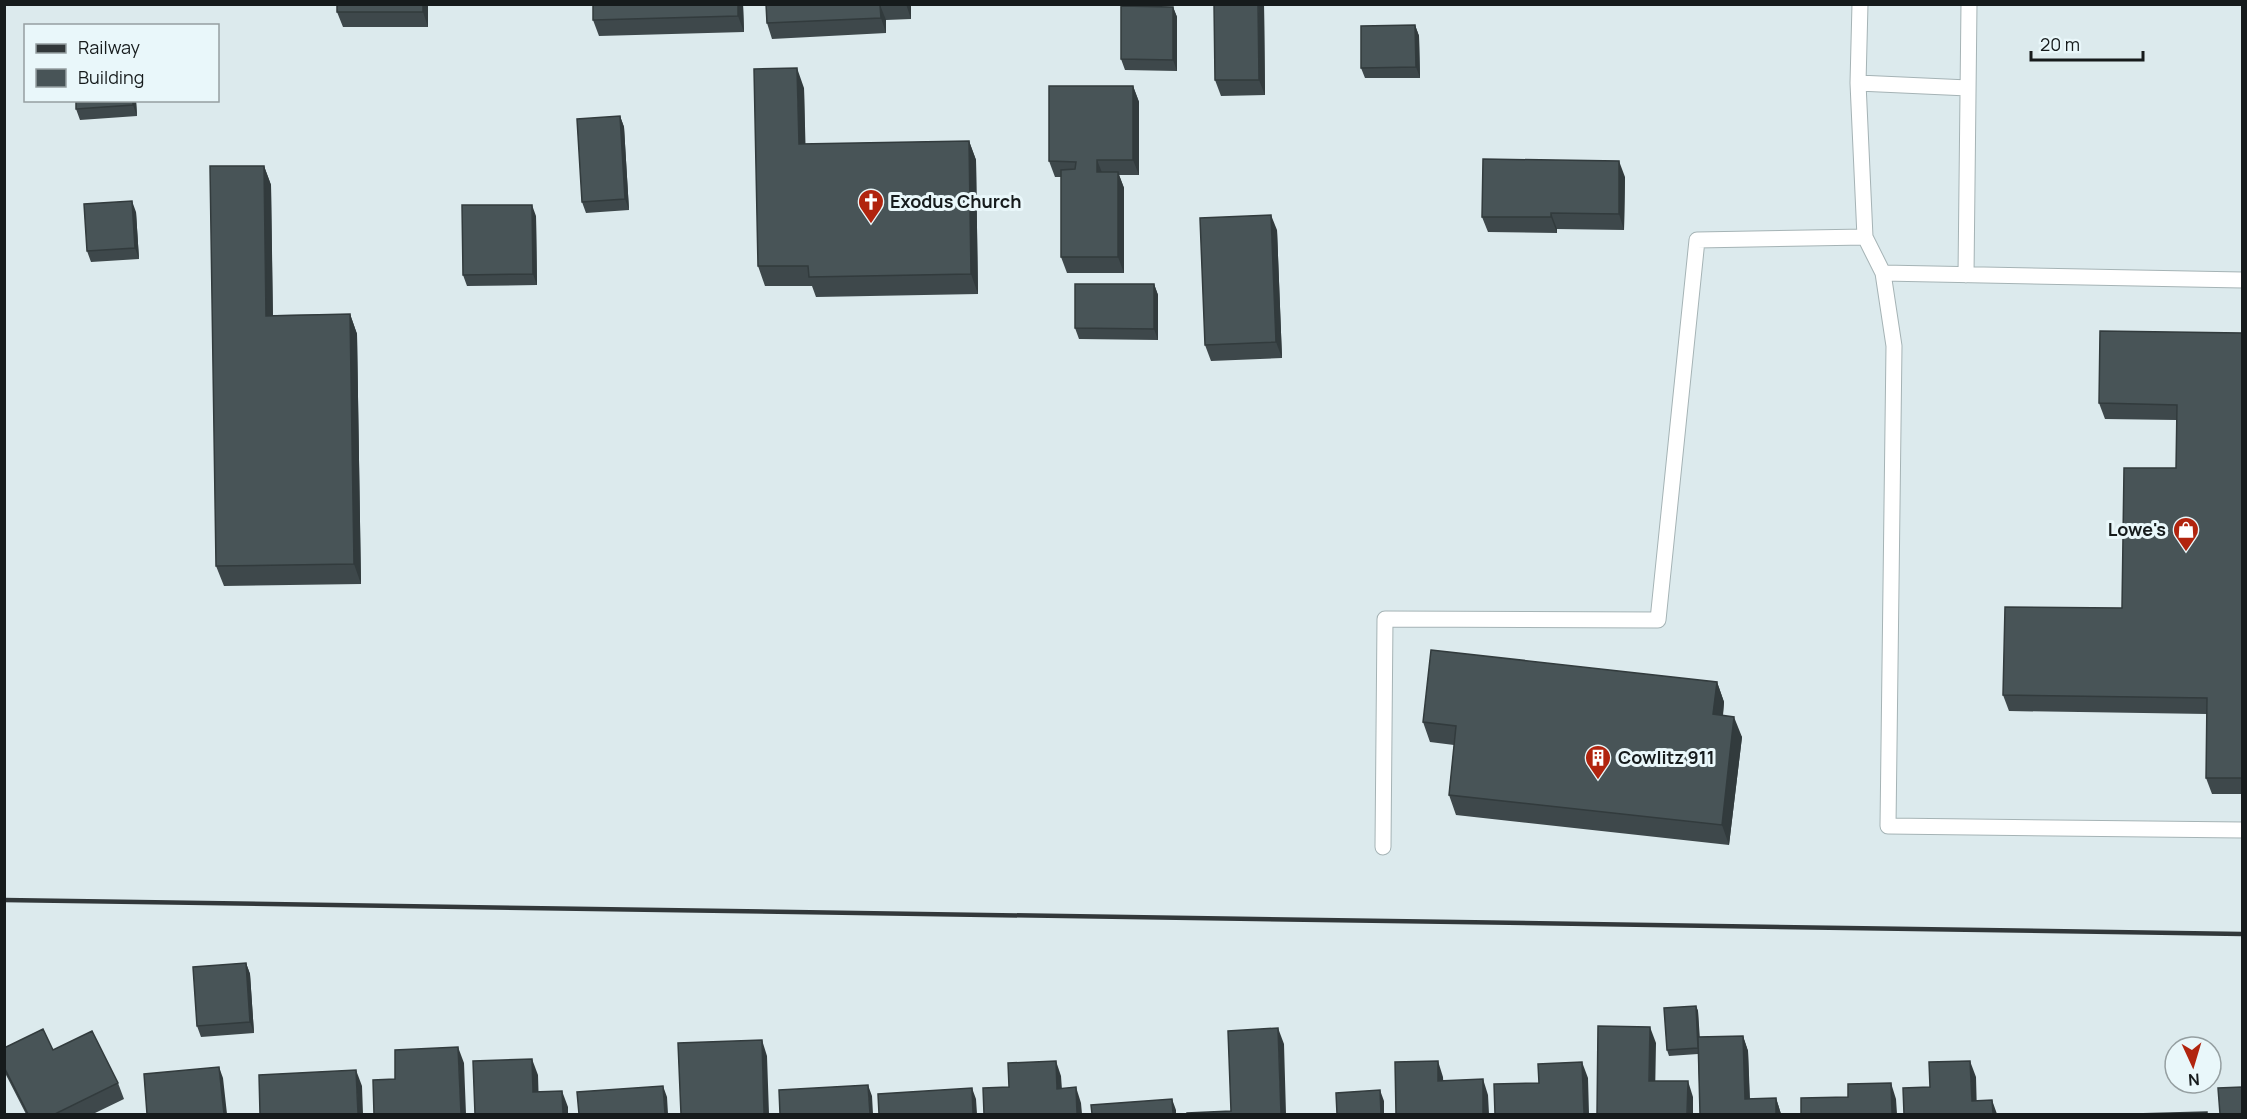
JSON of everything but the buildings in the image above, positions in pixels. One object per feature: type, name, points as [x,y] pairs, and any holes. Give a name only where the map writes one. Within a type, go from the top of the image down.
[{"type":"lane","points":[[1860,4],[1858,83],[1865,237],[1883,273],[1894,346],[1888,825],[2242,830]]},
{"type":"lane","points":[[1966,275],[1969,4]]},
{"type":"lane","points":[[1858,83],[1968,88]]},
{"type":"lane","points":[[1383,847],[1385,619],[1658,621],[1696,240],[1865,237]]},
{"type":"lane","points":[[1883,273],[2242,280]]},
{"type":"railway","points":[[4,900],[2242,934]]},
{"type":"place","name":"Exodus Church","points":[[871,225]]},
{"type":"place","name":"Lowe's","points":[[2186,553]]},
{"type":"place","name":"Cowlitz 911","points":[[1598,781]]}]
